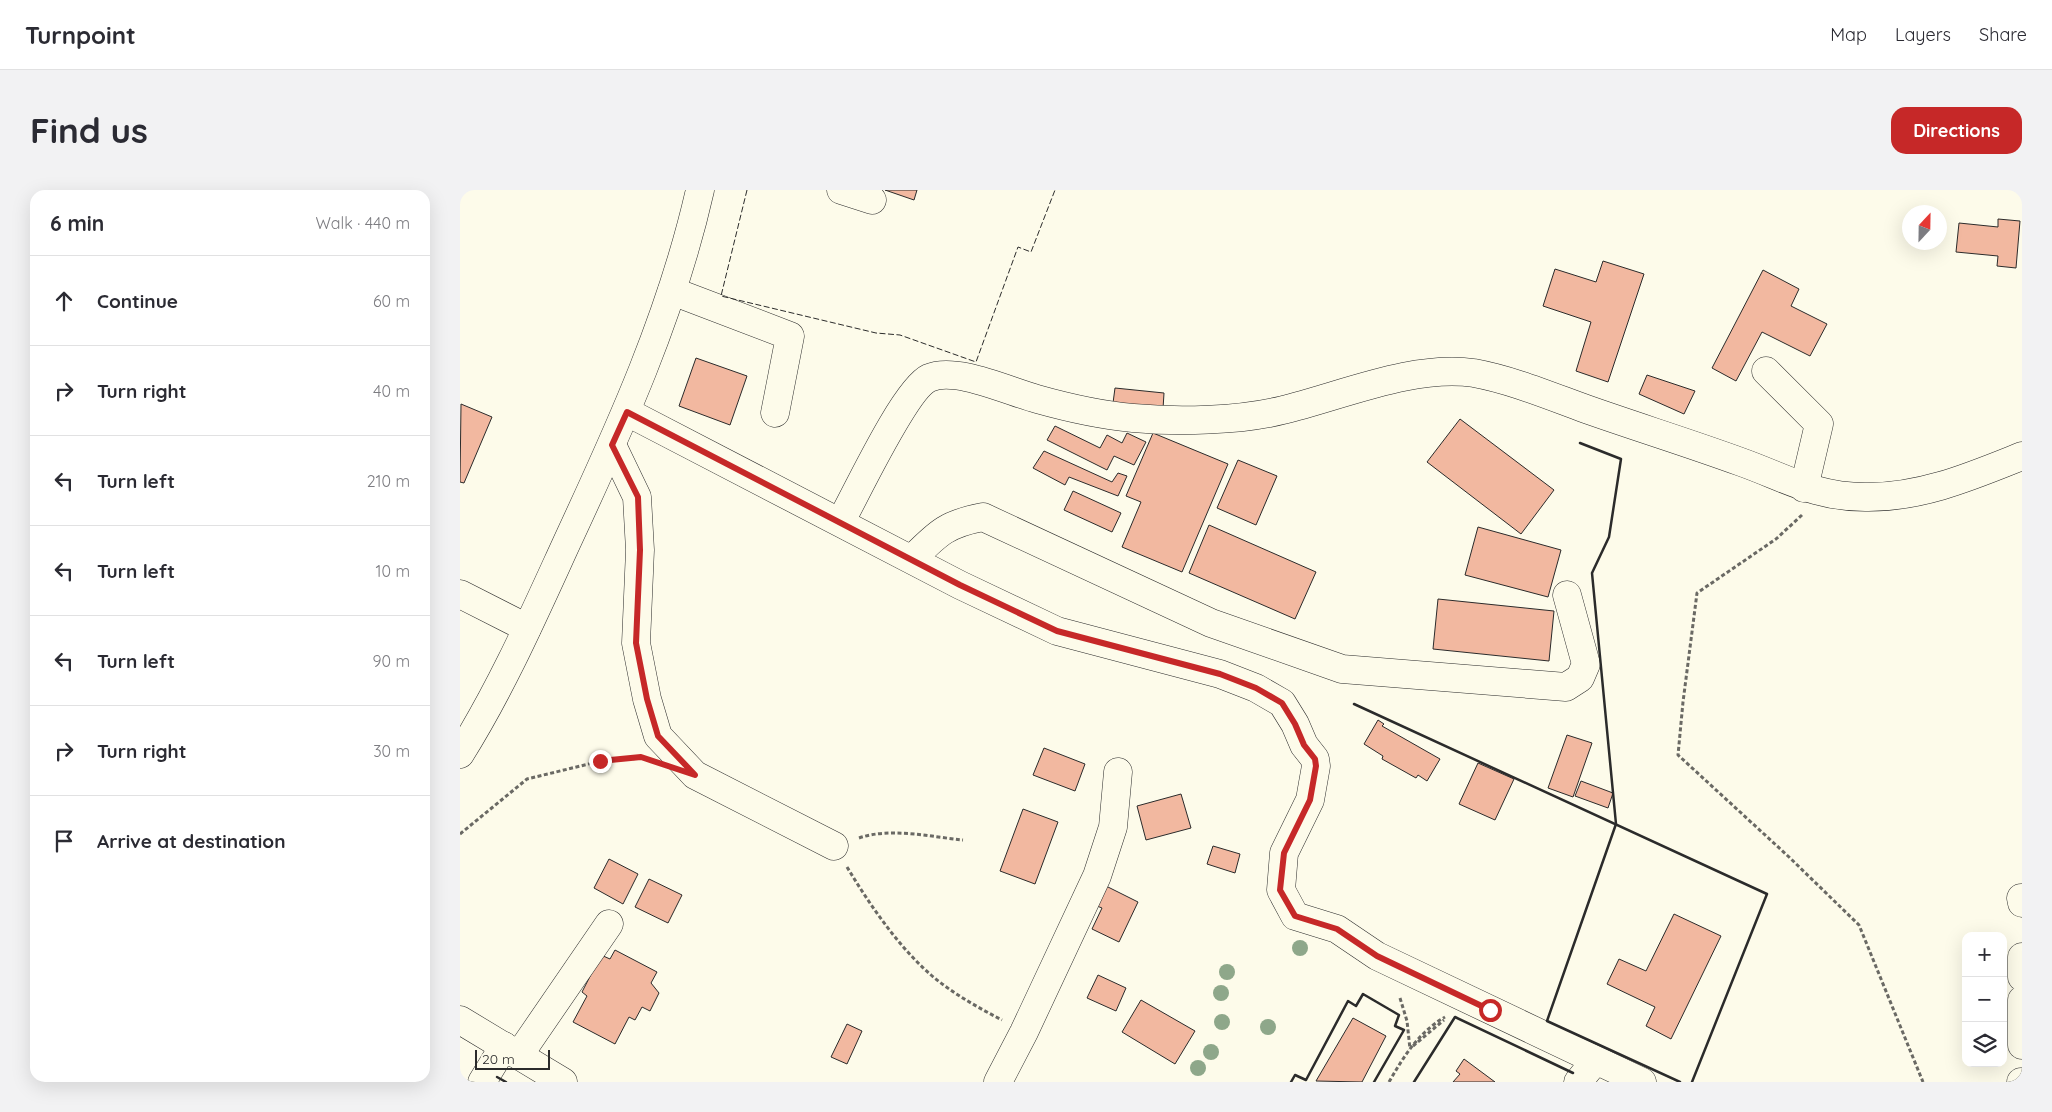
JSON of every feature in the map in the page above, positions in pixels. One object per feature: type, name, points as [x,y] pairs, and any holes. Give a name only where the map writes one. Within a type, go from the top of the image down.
[{"type":"street","points":[[460,754],[484,716],[527,628],[627,412],[672,290],[690,234],[700,190]]},
{"type":"street","points":[[842,190],[872,200]]},
{"type":"street","points":[[672,290],[790,336],[775,413]]},
{"type":"street","points":[[1766,371],[1819,424],[1814,491]]},
{"type":"street","points":[[841,522],[915,388],[930,378],[948,375],[971,379],[1036,399],[1103,415],[1154,420],[1201,420],[1278,412],[1410,375],[1445,372],[1474,373],[1522,386],[1735,460],[1814,491],[1867,498],[1937,488],[2022,456]]},
{"type":"street","points":[[627,412],[995,602],[1057,631],[1220,674],[1256,688],[1282,703],[1295,724],[1304,745],[1315,759],[1316,766],[1310,800],[1284,853],[1280,890],[1295,916],[1337,929],[1377,956],[1642,1082]]},
{"type":"street","points":[[612,445],[638,497],[640,550],[636,643],[647,699],[658,736],[695,775],[834,846]]},
{"type":"street","points":[[912,559],[940,532],[960,522],[983,517],[1211,623],[1342,669],[1566,688],[1580,678],[1586,664],[1567,595]]},
{"type":"street","points":[[460,594],[527,628]]},
{"type":"street","points":[[998,1082],[1024,1032],[1097,876],[1113,827],[1118,772]]},
{"type":"street","points":[[482,1082],[512,1051],[609,924]]},
{"type":"street","points":[[2022,957],[2022,977]]},
{"type":"street","points":[[2022,1000],[2022,1045]]},
{"type":"street","points":[[460,1020],[563,1082]]},
{"type":"street","points":[[1578,1082],[1595,1061]]},
{"type":"path","points":[[1814,491],[1776,539],[1697,593],[1678,755],[1789,857],[1859,925],[1923,1082]]},
{"type":"path","points":[[460,834],[527,779],[600,761],[641,757],[650,760]]},
{"type":"path","points":[[963,840],[900,834],[869,834],[834,846],[861,891],[885,923],[931,974],[975,1006],[1024,1032]]},
{"type":"path","points":[[1390,1082],[1412,1046],[1428,1027],[1448,1016],[1416,1045],[1412,1046]]},
{"type":"building","points":[[885,190],[917,190],[914,200]]},
{"type":"building","points":[[1998,219],[2020,221],[2016,268],[1997,266],[1998,256],[1956,252],[1959,223],[1998,227]]},
{"type":"building","points":[[1603,261],[1644,274],[1608,382],[1576,371],[1591,322],[1543,306],[1555,269],[1596,282]]},
{"type":"building","points":[[1763,270],[1799,289],[1791,306],[1827,324],[1810,356],[1762,332],[1736,381],[1712,368]]},
{"type":"building","points":[[696,358],[747,376],[730,425],[679,406]]},
{"type":"building","points":[[1647,375],[1695,391],[1684,414],[1639,394]]},
{"type":"building","points":[[1115,388],[1164,393],[1163,409],[1113,403]]},
{"type":"building","points":[[461,404],[492,417],[464,483],[460,482]]},
{"type":"building","points":[[1460,419],[1554,490],[1521,534],[1427,462]]},
{"type":"building","points":[[1055,426],[1100,448],[1107,435],[1122,443],[1127,433],[1146,442],[1134,465],[1114,456],[1107,470],[1047,440]]},
{"type":"building","points":[[1153,433],[1228,464],[1182,572],[1122,547],[1141,502],[1126,496]]},
{"type":"building","points":[[1044,451],[1112,482],[1118,473],[1127,476],[1118,496],[1069,477],[1065,485],[1033,468]]},
{"type":"building","points":[[1238,460],[1277,476],[1256,525],[1217,508]]},
{"type":"building","points":[[1073,491],[1121,513],[1112,532],[1064,510]]},
{"type":"building","points":[[1209,525],[1316,572],[1295,619],[1189,573]]},
{"type":"building","points":[[1478,527],[1561,550],[1548,597],[1465,575]]},
{"type":"building","points":[[1438,599],[1554,611],[1549,661],[1433,649]]},
{"type":"building","points":[[1378,720],[1384,724],[1382,726],[1440,759],[1427,781],[1418,775],[1416,778],[1382,759],[1383,756],[1364,744]]},
{"type":"building","points":[[1567,735],[1592,743],[1573,797],[1548,788]]},
{"type":"building","points":[[1044,748],[1085,764],[1075,791],[1033,775]]},
{"type":"building","points":[[1478,763],[1514,779],[1495,820],[1459,804]]},
{"type":"building","points":[[1581,781],[1613,793],[1608,808],[1575,796]]},
{"type":"building","points":[[1181,794],[1191,828],[1146,840],[1137,806]]},
{"type":"building","points":[[1023,809],[1058,822],[1035,884],[1000,871]]},
{"type":"building","points":[[1213,846],[1240,854],[1235,873],[1207,864]]},
{"type":"building","points":[[609,859],[638,874],[623,904],[594,888]]},
{"type":"building","points":[[649,879],[682,895],[668,923],[635,907]]},
{"type":"building","points":[[1102,884],[1138,902],[1119,942],[1092,929],[1102,908],[1092,904]]},
{"type":"building","points":[[1674,914],[1721,936],[1671,1039],[1646,1026],[1655,1007],[1607,984],[1619,959],[1646,971]]},
{"type":"building","points":[[615,950],[657,972],[651,983],[659,993],[650,1011],[642,1007],[635,1020],[629,1017],[615,1044],[573,1022],[587,996],[582,992],[601,955],[610,959]]},
{"type":"building","points":[[1098,975],[1126,988],[1116,1011],[1087,998]]},
{"type":"building","points":[[1141,1000],[1195,1031],[1175,1064],[1122,1032]]},
{"type":"building","points":[[1353,1018],[1386,1036],[1362,1082],[1316,1081]]},
{"type":"building","points":[[847,1024],[862,1031],[847,1064],[831,1057]]},
{"type":"building","points":[[1464,1059],[1495,1082],[1453,1082],[1460,1074],[1456,1071]]},
{"type":"fence","points":[[747,190],[721,296],[876,333],[900,335],[976,362],[1018,247],[1031,252],[1055,190]]},
{"type":"wall","points":[[1580,443],[1621,459],[1609,537],[1592,573],[1616,824],[1547,1021],[1680,1082]]},
{"type":"wall","points":[[1354,704],[1767,894],[1692,1082]]},
{"type":"wall","points":[[1291,1082],[1295,1075],[1306,1080],[1348,1001],[1356,1006],[1363,994],[1399,1015],[1395,1026],[1404,1030],[1374,1082]]},
{"type":"wall","points":[[1414,1082],[1455,1017],[1573,1073]]},
{"type":"wall","points":[[497,1077],[506,1082]]},
{"type":"route","points":[[600,761],[641,757],[695,775],[658,736],[647,699],[636,643],[640,550],[638,497],[612,445],[627,412],[960,585],[1057,631],[1220,674],[1256,688],[1282,703],[1295,724],[1304,745],[1315,759],[1316,766],[1310,800],[1284,853],[1280,890],[1295,916],[1337,929],[1377,956],[1490,1010]]}]
